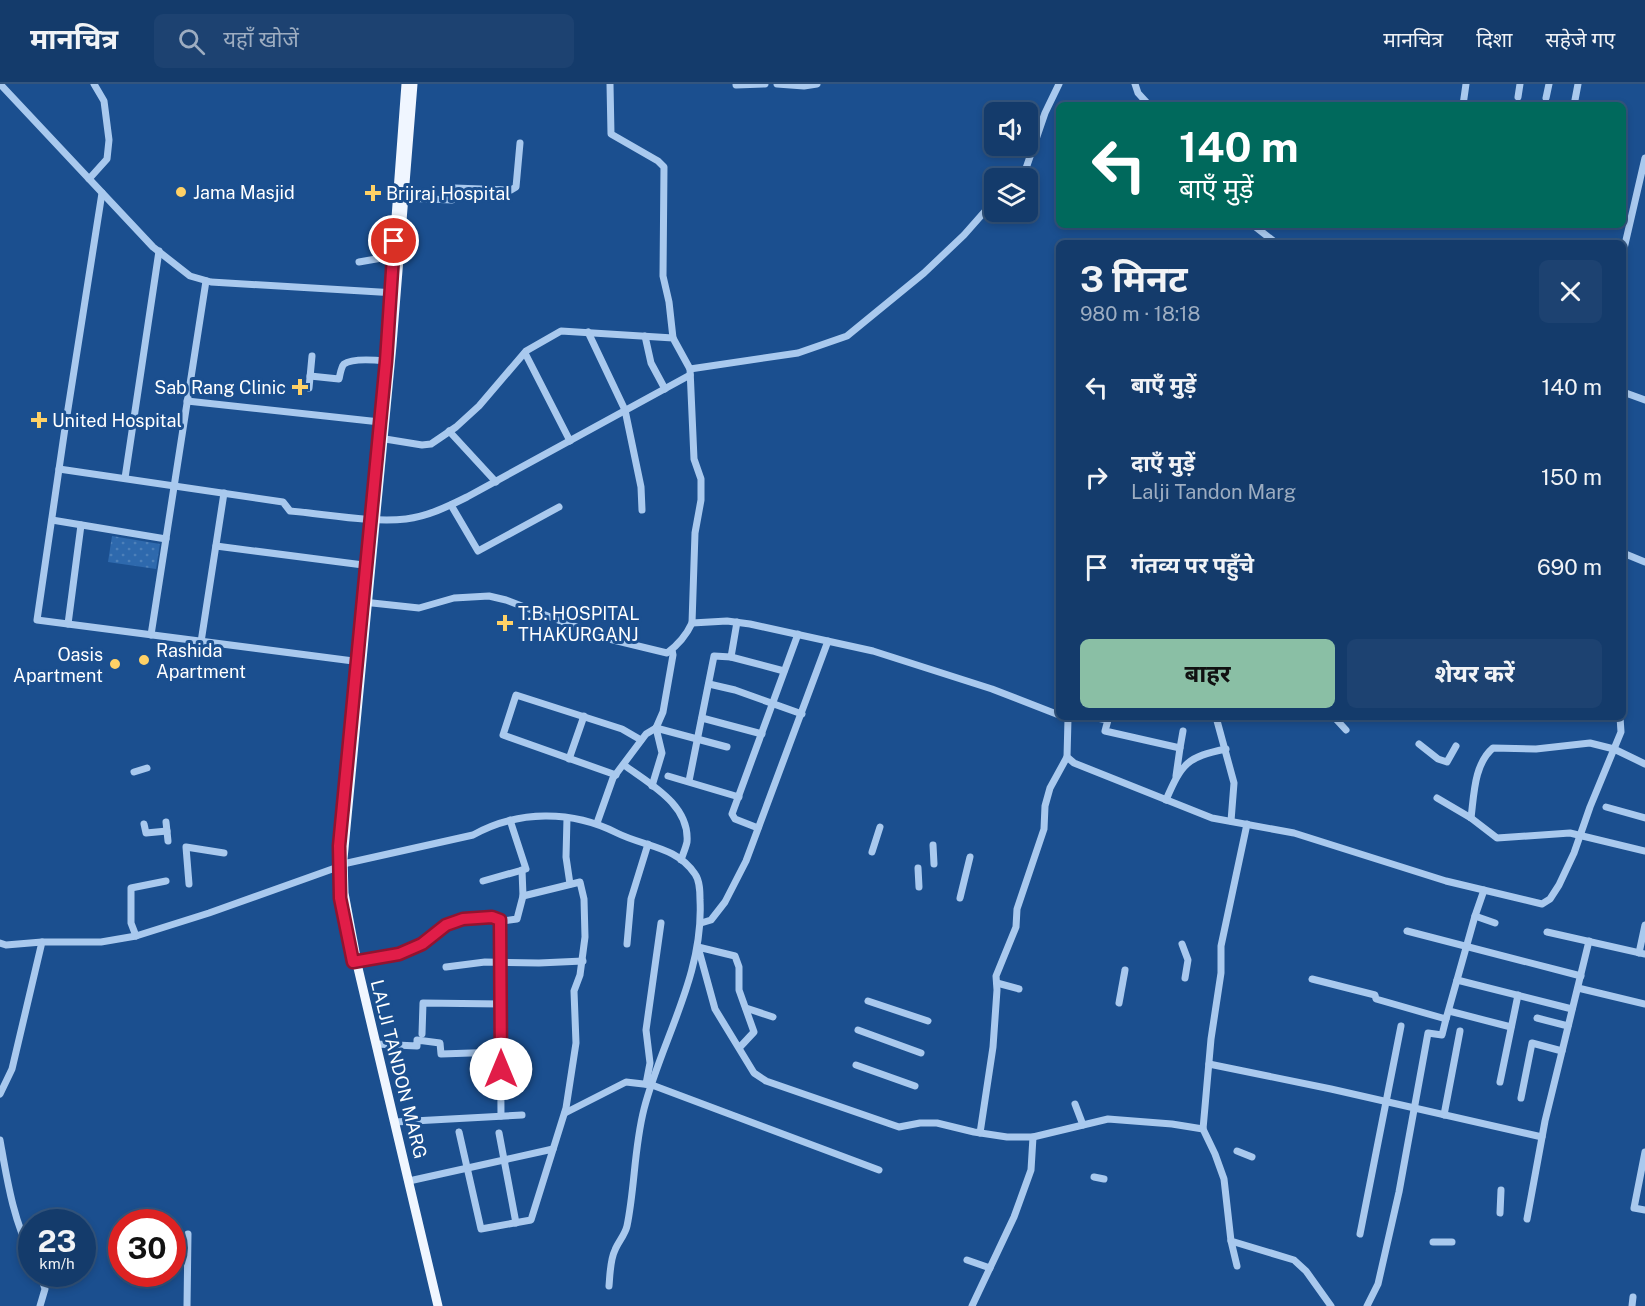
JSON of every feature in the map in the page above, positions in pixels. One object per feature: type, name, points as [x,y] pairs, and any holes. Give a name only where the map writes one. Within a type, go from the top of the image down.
[{"type":"main road","name":"LALJI TANDON MARG","points":[[381,438],[380,422],[404,198],[405,84]]},
{"type":"main road","name":"LALJI TANDON MARG","points":[[413,84],[406,123],[393,256],[394,293],[340,866],[355,961],[436,1306]]},
{"type":"main road","name":"LALJI TANDON MARG","points":[[355,961],[395,1122],[396,1136],[409,1181],[436,1306]]},
{"type":"street","points":[[0,84],[159,251],[190,276],[206,281],[394,293]]},
{"type":"street","points":[[89,179],[107,159],[109,140],[104,101],[94,84]]},
{"type":"street","points":[[365,602],[419,608],[453,598],[489,596],[605,638],[667,653],[687,633],[692,623],[695,532],[701,500],[701,479],[694,459],[690,372],[673,338],[673,324],[663,276],[664,167],[658,161],[611,134],[610,84]]},
{"type":"street","points":[[736,85],[765,84]]},
{"type":"street","points":[[777,84],[804,86],[817,84]]},
{"type":"street","points":[[1026,168],[1045,113],[1059,84]]},
{"type":"street","points":[[1135,84],[1138,93],[1146,102]]},
{"type":"street","points":[[1463,102],[1466,84]]},
{"type":"street","points":[[1518,97],[1520,84]]},
{"type":"street","points":[[1546,98],[1549,84]]},
{"type":"street","points":[[1575,100],[1578,84]]},
{"type":"street","points":[[404,198],[452,201],[454,188],[511,190],[516,188],[520,143]]},
{"type":"street","points":[[1626,240],[1645,158]]},
{"type":"street","points":[[102,193],[37,620],[359,662]]},
{"type":"street","points":[[59,468],[283,502],[290,511],[406,519],[440,511],[570,441],[690,372],[798,353],[847,336],[924,273],[984,212]]},
{"type":"street","points":[[1257,228],[1272,240]]},
{"type":"street","points":[[125,478],[159,251]]},
{"type":"street","points":[[359,262],[393,256]]},
{"type":"street","points":[[152,635],[206,281]]},
{"type":"street","points":[[381,438],[422,445],[431,444],[479,406],[525,353],[561,331],[673,338]]},
{"type":"street","points":[[588,332],[625,410],[641,487],[642,510]]},
{"type":"street","points":[[645,336],[651,363],[665,388]]},
{"type":"street","points":[[525,353],[570,441]]},
{"type":"street","points":[[309,388],[312,356]]},
{"type":"street","points":[[310,376],[339,379],[345,364],[364,360],[386,361]]},
{"type":"street","points":[[1626,393],[1645,400]]},
{"type":"street","points":[[187,401],[380,422]]},
{"type":"street","points":[[449,431],[496,482]]},
{"type":"street","points":[[201,642],[224,493]]},
{"type":"street","points":[[451,505],[478,551],[559,507]]},
{"type":"street","points":[[52,520],[166,539]]},
{"type":"street","points":[[68,624],[81,525]]},
{"type":"street","points":[[216,546],[368,566]]},
{"type":"street","points":[[1626,554],[1645,562]]},
{"type":"street","points":[[692,623],[737,622],[873,651],[940,671],[1056,714]]},
{"type":"street","points":[[731,657],[737,622]]},
{"type":"street","points":[[758,828],[733,817],[798,634]]},
{"type":"street","points":[[701,923],[711,920],[725,902],[746,861],[828,641]]},
{"type":"street","points":[[652,786],[662,753],[657,728],[663,712],[672,650]]},
{"type":"street","points":[[689,782],[714,657],[731,657],[784,671]]},
{"type":"street","points":[[709,684],[802,714]]},
{"type":"street","points":[[616,775],[503,735],[516,695],[622,729],[641,740]]},
{"type":"street","points":[[569,759],[584,716]]},
{"type":"street","points":[[702,718],[762,734]]},
{"type":"street","points":[[980,1133],[993,1047],[996,976],[1016,927],[1017,909],[1044,829],[1045,806],[1050,788],[1067,757],[1068,720]]},
{"type":"street","points":[[1108,720],[1105,731],[1180,748]]},
{"type":"street","points":[[1217,720],[1234,783],[1231,821]]},
{"type":"street","points":[[1337,720],[1346,730]]},
{"type":"street","points":[[1067,757],[1074,763],[1212,818],[1294,833],[1446,881],[1542,904],[1550,899],[1559,885],[1580,836],[1621,732],[1620,720]]},
{"type":"street","points":[[597,823],[616,775],[646,734],[657,728],[727,747]]},
{"type":"street","points":[[1176,778],[1183,731]]},
{"type":"street","points":[[1471,818],[1477,777],[1485,755],[1493,748],[1536,749],[1590,743],[1614,749],[1645,764]]},
{"type":"street","points":[[1419,744],[1438,759],[1448,762],[1456,746]]},
{"type":"street","points":[[1166,800],[1176,778],[1186,765],[1199,755],[1226,749]]},
{"type":"street","points":[[1062,766],[1074,763]]},
{"type":"street","points":[[624,765],[679,809],[686,825],[687,843],[681,860]]},
{"type":"street","points":[[134,772],[147,768]]},
{"type":"street","points":[[668,776],[739,797]]},
{"type":"street","points":[[1437,798],[1471,818],[1497,838],[1570,833],[1645,851]]},
{"type":"street","points":[[1606,807],[1645,819]]},
{"type":"street","points":[[2,945],[101,942],[136,936],[209,913],[340,866],[473,835],[492,824],[530,815],[597,823],[622,836],[675,854],[696,875],[700,890],[701,923],[698,947],[681,1005],[649,1084]]},
{"type":"street","points":[[567,818],[566,857],[570,884]]},
{"type":"street","points":[[483,881],[526,869],[510,820]]},
{"type":"street","points":[[166,822],[168,841]]},
{"type":"street","points":[[144,824],[146,833],[167,831]]},
{"type":"street","points":[[1237,1266],[1231,1241],[1224,1179],[1203,1129],[1221,973],[1221,946],[1247,824]]},
{"type":"street","points":[[872,852],[880,827]]},
{"type":"street","points":[[627,944],[631,899],[648,844]]},
{"type":"street","points":[[933,845],[934,864]]},
{"type":"street","points":[[189,884],[186,848],[224,853]]},
{"type":"street","points":[[960,897],[970,857]]},
{"type":"street","points":[[918,868],[919,887]]},
{"type":"street","points":[[355,961],[399,954],[422,944],[446,925],[463,919],[492,917],[500,920],[517,919],[523,896],[522,870]]},
{"type":"street","points":[[136,936],[131,923],[132,888],[166,881]]},
{"type":"street","points":[[459,1132],[482,1229],[531,1220],[565,1113],[576,1043],[574,991],[583,961],[585,937],[584,899],[580,882],[523,896]]},
{"type":"street","points":[[1367,1306],[1378,1284],[1415,1108],[1428,1033],[1442,1035],[1484,890]]},
{"type":"street","points":[[1475,916],[1496,923]]},
{"type":"street","points":[[500,920],[501,1116]]},
{"type":"street","points":[[609,1286],[614,1252],[626,1230],[632,1200],[635,1157],[649,1084],[650,1063],[646,1030],[661,923]]},
{"type":"street","points":[[1547,932],[1642,953],[1645,925]]},
{"type":"street","points":[[1407,931],[1581,976]]},
{"type":"street","points":[[1527,1219],[1542,1137],[1589,941]]},
{"type":"street","points":[[0,1094],[12,1069],[42,942]]},
{"type":"street","points":[[1182,944],[1188,960],[1185,978]]},
{"type":"street","points":[[698,947],[715,1009],[754,1073],[766,1081],[899,1127],[920,1123],[938,1123],[1007,1137],[1033,1137],[1108,1119],[1203,1129]]},
{"type":"street","points":[[698,947],[735,956],[739,968],[739,990],[754,1032],[740,1047]]},
{"type":"street","points":[[446,967],[485,962],[583,961]]},
{"type":"street","points":[[1119,1003],[1125,970]]},
{"type":"street","points":[[1312,979],[1375,995],[1376,999],[1446,1019]]},
{"type":"street","points":[[1457,980],[1572,1009]]},
{"type":"street","points":[[997,983],[1019,989]]},
{"type":"street","points":[[1578,988],[1645,1004]]},
{"type":"street","points":[[1500,1082],[1518,995]]},
{"type":"street","points":[[868,1001],[928,1021]]},
{"type":"street","points":[[422,1034],[423,1003],[501,1004]]},
{"type":"street","points":[[746,1008],[773,1017]]},
{"type":"street","points":[[1449,1011],[1511,1027]]},
{"type":"street","points":[[1538,1018],[1568,1026]]},
{"type":"street","points":[[1360,1234],[1401,1026]]},
{"type":"street","points":[[858,1030],[921,1053]]},
{"type":"street","points":[[1444,1115],[1460,1031]]},
{"type":"street","points":[[376,1044],[417,1046],[417,1040],[440,1043],[441,1053],[501,1052]]},
{"type":"street","points":[[1521,1098],[1532,1043],[1562,1051]]},
{"type":"street","points":[[1209,1064],[1542,1137]]},
{"type":"street","points":[[856,1065],[915,1086]]},
{"type":"street","points":[[565,1113],[626,1082],[649,1084],[879,1170]]},
{"type":"street","points":[[1075,1104],[1083,1125]]},
{"type":"street","points":[[395,1122],[522,1115]]},
{"type":"street","points":[[499,1133],[516,1223]]},
{"type":"street","points":[[972,1306],[1014,1217],[1030,1172],[1033,1137]]},
{"type":"street","points":[[0,1140],[9,1190],[18,1220]]},
{"type":"street","points":[[409,1181],[553,1149]]},
{"type":"street","points":[[1237,1151],[1252,1157]]},
{"type":"street","points":[[1645,1152],[1634,1208],[1645,1210]]},
{"type":"street","points":[[1094,1177],[1104,1179]]},
{"type":"street","points":[[1500,1213],[1501,1190]]},
{"type":"street","points":[[188,1234],[188,1306]]},
{"type":"street","points":[[1231,1241],[1294,1260],[1306,1271],[1331,1306]]},
{"type":"street","points":[[1433,1242],[1452,1242]]},
{"type":"street","points":[[967,1260],[990,1268]]},
{"type":"street","points":[[40,1306],[44,1287]]},
{"type":"street","points":[[1632,1306],[1633,1297]]},
{"type":"shaded area","points":[[112,536],[160,544],[156,569],[108,562]]},
{"type":"place","name":"Jama Masjid","points":[[181,192]]},
{"type":"place","name":"Brijraj Hospital","points":[[373,193]]},
{"type":"place","name":"Sab Rang Clinic","points":[[300,387]]},
{"type":"place","name":"United Hospital","points":[[39,420]]},
{"type":"place","name":"T.B. HOSPITAL THAKURGANJ","points":[[505,623]]},
{"type":"place","name":"Rashida Apartment","points":[[144,660]]},
{"type":"place","name":"Oasis Apartment","points":[[115,664]]},
{"type":"route","points":[[394,241],[386,361],[339,846],[340,898],[353,962],[399,954],[422,944],[446,925],[463,919],[492,917],[500,920],[501,1069]]}]
